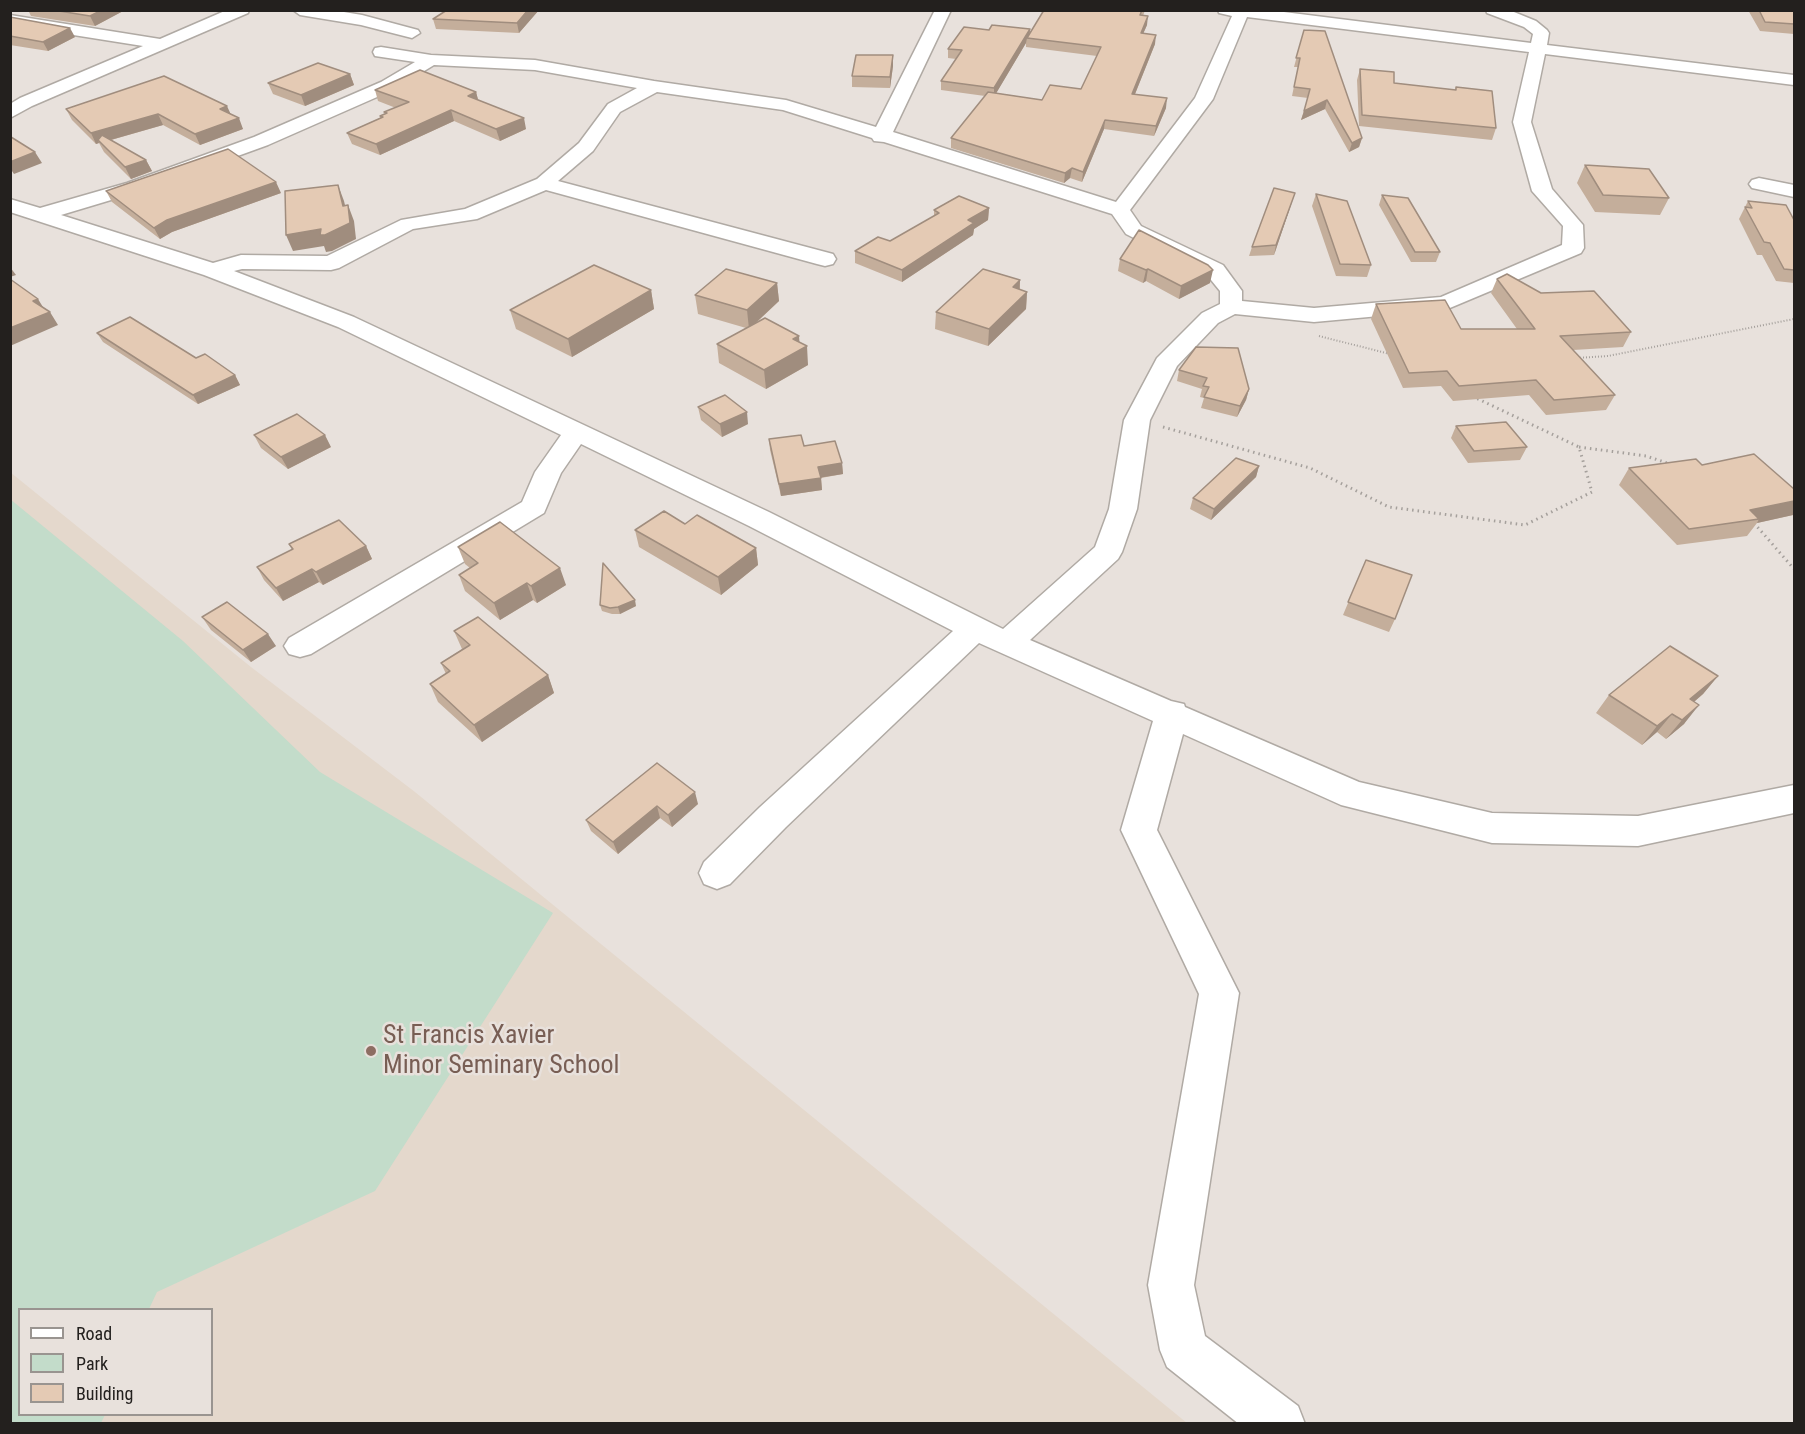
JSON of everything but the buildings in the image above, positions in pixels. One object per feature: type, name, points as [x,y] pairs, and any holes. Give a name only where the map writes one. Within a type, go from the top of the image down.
[{"type":"street","points":[[10,113],[26,102],[242,10]]},
{"type":"street","points":[[300,10],[417,30],[381,52],[431,60],[536,65],[654,86],[786,105],[881,137],[1120,210],[1133,230],[1215,270],[1231,291],[1231,307]]},
{"type":"street","points":[[881,137],[943,10]]},
{"type":"street","points":[[1007,643],[1108,552],[1123,509],[1137,420],[1166,363],[1210,318],[1231,307],[1314,315],[1445,303],[1573,248],[1573,225],[1542,191],[1522,122],[1541,33],[1530,24],[1493,10]]},
{"type":"street","points":[[1120,210],[1204,99],[1233,12],[1794,80]]},
{"type":"street","points":[[10,20],[161,44]]},
{"type":"street","points":[[42,214],[134,188],[261,141],[387,86],[431,60]]},
{"type":"street","points":[[212,270],[241,262],[331,263],[408,224],[470,214],[544,183],[586,147],[614,108],[654,86]]},
{"type":"street","points":[[544,183],[825,259]]},
{"type":"street","points":[[1759,184],[1794,191]]},
{"type":"street","points":[[10,205],[212,270],[346,322],[576,434],[759,519],[975,629],[1353,795],[1492,828],[1638,831],[1794,799]]},
{"type":"street","points":[[300,646],[534,507],[548,472],[576,434]]},
{"type":"street","points":[[717,873],[773,817],[975,629]]},
{"type":"street","points":[[1172,714],[1139,830],[1219,993],[1171,1286],[1184,1350],[1280,1424]]},
{"type":"path","points":[[1573,358],[1608,356],[1794,319]]},
{"type":"path","points":[[1313,334],[1391,354]]},
{"type":"path","points":[[1467,394],[1579,447],[1646,456],[1675,465]]},
{"type":"path","points":[[1137,420],[1310,468],[1389,507],[1525,525],[1592,492],[1579,447]]},
{"type":"path","points":[[1754,523],[1794,569]]},
{"type":"shaded area","name":"St Francis Xavier Minor Seminary School","points":[[10,472],[251,667],[415,792],[1187,1423],[11,1423]]},
{"type":"green space","points":[[10,499],[183,641],[320,772],[553,913],[375,1191],[157,1292],[149,1308],[18,1308],[18,1416],[104,1416],[101,1423],[11,1423]]},
{"type":"place","name":"St Francis Xavier Minor Seminary School","points":[[371,1051]]}]
